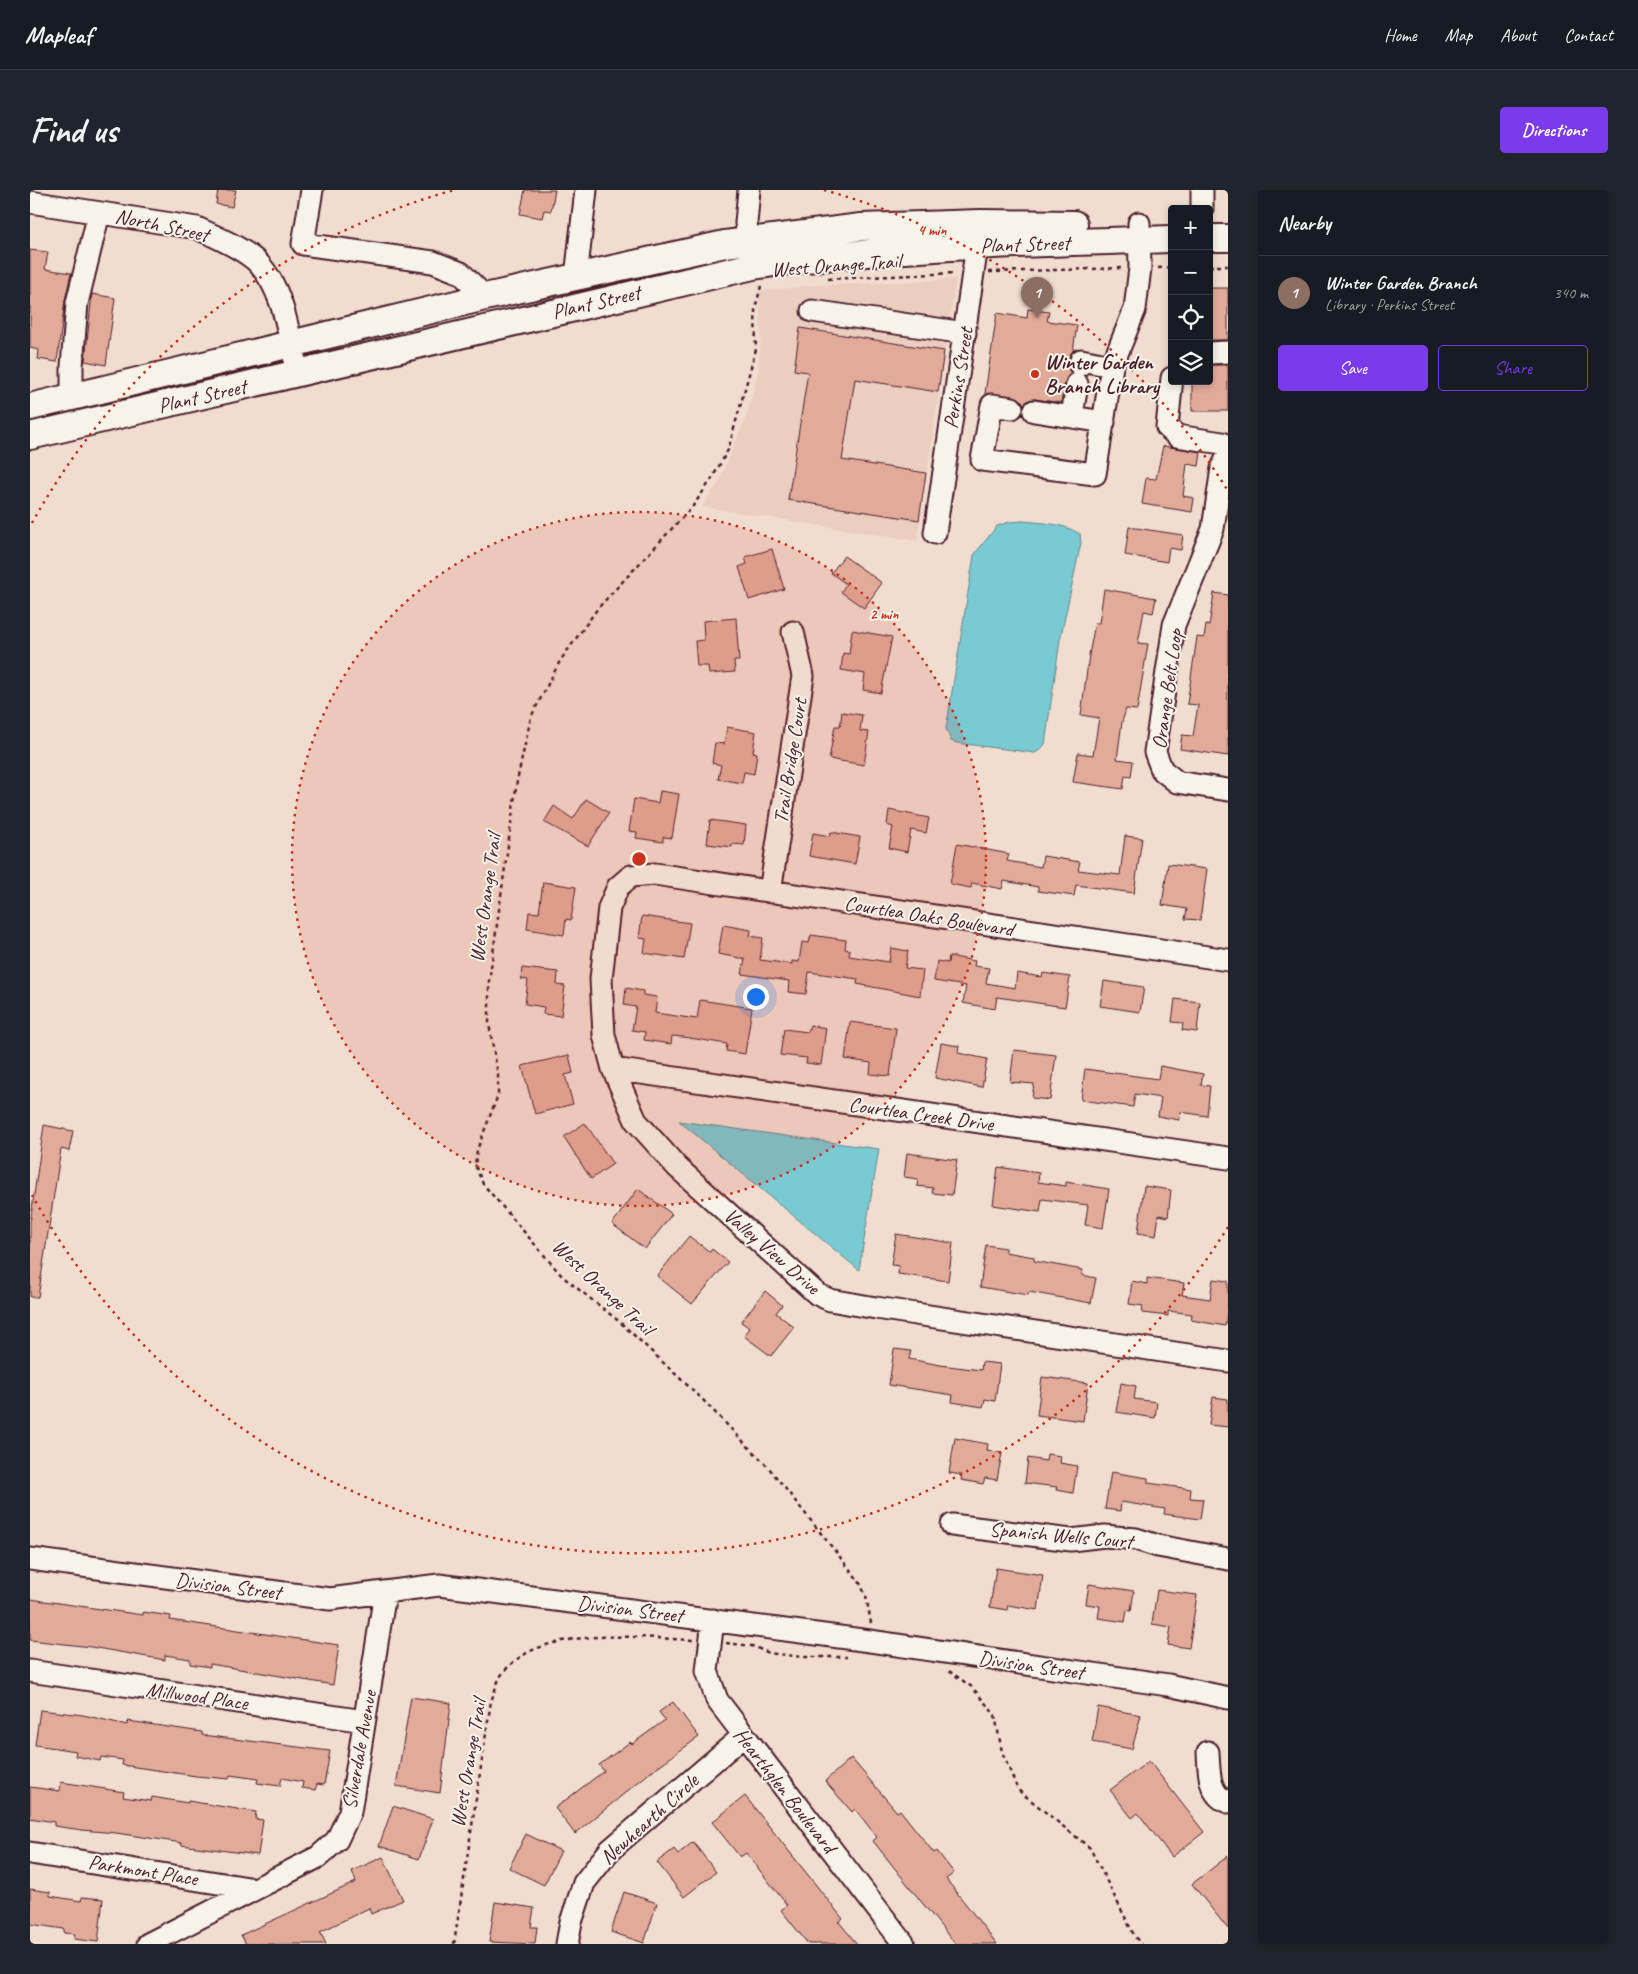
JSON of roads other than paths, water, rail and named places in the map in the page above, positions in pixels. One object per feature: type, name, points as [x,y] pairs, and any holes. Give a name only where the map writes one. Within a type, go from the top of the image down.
[{"type":"main road","points":[[1213,222],[1228,222]]},
{"type":"main road","name":"Plant Street","points":[[1139,232],[1168,224]]},
{"type":"main road","name":"Plant Street","points":[[32,401],[72,397],[485,297],[749,241],[861,228],[978,234],[1139,232],[1168,238]]},
{"type":"main road","name":"Plant Street","points":[[30,436],[298,373],[757,276],[860,252],[978,234]]},
{"type":"main road","points":[[1213,238],[1228,238]]},
{"type":"street","points":[[312,190],[303,244],[433,262],[461,273],[485,297]]},
{"type":"street","points":[[576,277],[586,190]]},
{"type":"street","points":[[749,190],[746,223],[757,276]]},
{"type":"street","points":[[1202,190],[1202,205]]},
{"type":"street","name":"North Street","points":[[30,202],[197,228],[222,238],[260,264],[277,292],[298,373]]},
{"type":"street","points":[[72,397],[72,366],[77,303],[99,213]]},
{"type":"street","points":[[1012,408],[992,405],[982,460],[1095,474],[1112,366],[1135,309],[1140,268],[1139,232]]},
{"type":"street","name":"Perkins Street","points":[[935,533],[978,234]]},
{"type":"street","points":[[812,311],[964,333]]},
{"type":"street","points":[[1213,353],[1228,352]]},
{"type":"street","points":[[1072,416],[1080,360],[1112,366]]},
{"type":"street","points":[[1171,385],[1166,427],[1177,436],[1222,443],[1228,448]]},
{"type":"street","points":[[1034,411],[1104,422]]},
{"type":"street","name":"Orange Belt Loop","points":[[1228,455],[1222,468],[1213,529],[1174,625],[1155,752],[1162,770],[1177,782],[1228,790]]},
{"type":"street","name":"Trail Bridge Court","points":[[770,892],[804,676],[792,632]]},
{"type":"street","name":"Courtlea Oaks Boulevard","points":[[631,876],[655,874],[1228,960]]},
{"type":"street","name":"Valley View Drive","points":[[631,876],[618,887],[609,908],[602,980],[604,1035],[613,1069],[636,1121],[677,1168],[817,1294],[830,1300],[1228,1361]]},
{"type":"street","name":"Courtlea Creek Drive","points":[[613,1069],[1228,1158]]},
{"type":"street","name":"Spanish Wells Court","points":[[952,1525],[1071,1540],[1105,1536],[1136,1539],[1158,1546],[1228,1560]]},
{"type":"street","name":"Division Street","points":[[30,1559],[330,1599],[439,1585],[713,1620],[1158,1684],[1228,1698]]},
{"type":"street","name":"Silverdale Avenue","points":[[148,1944],[318,1857],[338,1840],[350,1812],[385,1593]]},
{"type":"street","name":"Hearthglen Boulevard","points":[[713,1620],[707,1671],[716,1700],[904,1944]]},
{"type":"street","name":"Millwood Place","points":[[30,1671],[364,1721]]},
{"type":"street","name":"Newhearth Circle","points":[[567,1944],[571,1922],[584,1883],[610,1850],[743,1736]]},
{"type":"street","points":[[1208,1752],[1210,1780],[1216,1794],[1228,1802]]},
{"type":"street","name":"Parkmont Place","points":[[30,1853],[256,1889]]},
{"type":"water","points":[[1023,521],[1053,524],[1073,530],[1080,534],[1081,543],[1060,640],[1045,744],[1035,753],[957,743],[951,741],[946,729],[974,555],[997,526],[1009,522]]},
{"type":"water","points":[[679,1121],[879,1149],[859,1270]]},
{"type":"place","name":"Winter Garden Branch","points":[[1037,318]]},
{"type":"place","name":"Winter Garden Branch Library","points":[[1035,374]]}]
